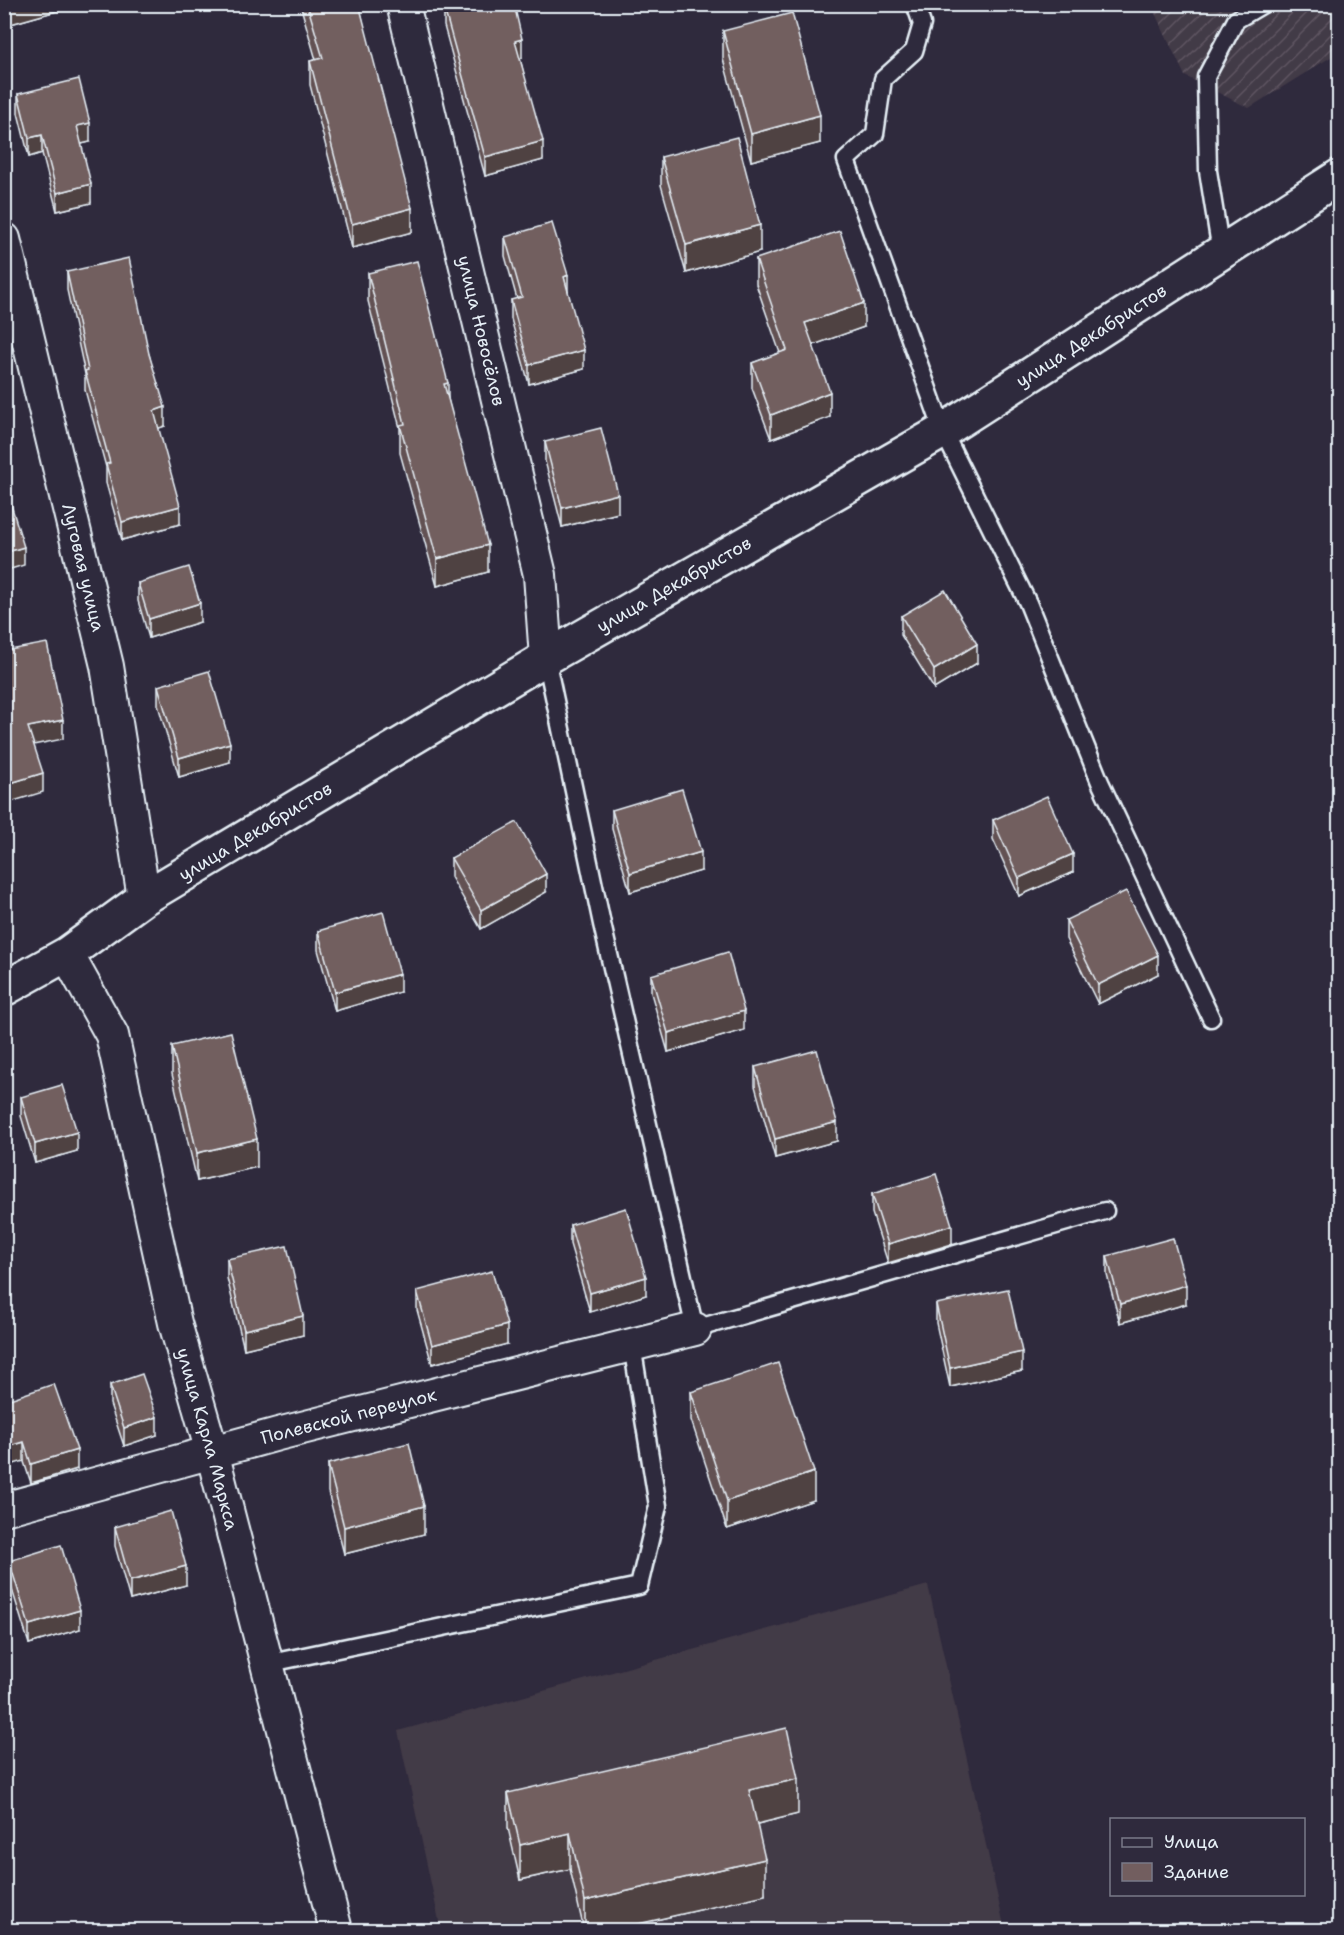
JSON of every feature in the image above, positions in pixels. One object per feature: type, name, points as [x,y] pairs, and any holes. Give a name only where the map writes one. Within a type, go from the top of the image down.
[{"type":"street","name":"улица Новосёлов","points":[[403,4],[540,575],[546,658]]},
{"type":"street","name":"улица Декабристов","points":[[4,989],[67,954],[144,898],[546,658],[943,431],[1340,176]]},
{"type":"street","name":"Луговая улица","points":[[4,239],[107,666],[144,898]]},
{"type":"street","name":"улица Карла Маркса","points":[[67,954],[112,1035],[175,1323],[212,1452],[336,1930]]},
{"type":"street","name":"Полевской переулок","points":[[4,1509],[212,1452],[695,1329]]},
{"type":"lane","points":[[915,4],[922,24],[914,51],[883,79],[875,134],[846,160],[943,431],[1028,603],[1100,782],[1211,1018]]},
{"type":"lane","points":[[1221,252],[1208,171],[1206,77],[1236,20],[1258,6]]},
{"type":"lane","points":[[546,658],[602,924],[695,1329],[1105,1211]]},
{"type":"lane","points":[[266,1664],[639,1586],[658,1506],[632,1345]]},
{"type":"shaded area","points":[[1151,5],[1339,5],[1339,52],[1249,108],[1185,76]]},
{"type":"shaded area","points":[[928,1585],[1005,1930],[441,1930],[398,1731]]},
{"type":"building","points":[[307,4],[359,4],[412,208],[352,224],[310,61],[323,58]]},
{"type":"building","points":[[456,4],[514,4],[522,39],[515,41],[543,141],[485,157],[444,8]]},
{"type":"building","points":[[792,13],[820,115],[751,134],[723,31]]},
{"type":"building","points":[[79,79],[90,123],[77,126],[91,184],[57,193],[42,135],[29,138],[18,94]]},
{"type":"building","points":[[737,137],[760,225],[686,245],[661,157]]},
{"type":"building","points":[[552,223],[568,275],[564,277],[584,350],[529,365],[511,300],[522,297],[505,237]]},
{"type":"building","points":[[840,231],[864,303],[805,323],[830,392],[771,415],[752,363],[787,350],[756,259]]},
{"type":"building","points":[[129,258],[149,354],[165,407],[154,411],[180,506],[122,522],[106,464],[110,463],[85,371],[88,370],[67,272]]},
{"type":"building","points":[[417,261],[448,383],[444,384],[488,545],[437,559],[400,425],[405,424],[368,273]]},
{"type":"building","points":[[601,428],[618,494],[562,508],[545,442]]},
{"type":"building","points":[[4,482],[24,547],[4,553]]},
{"type":"building","points":[[189,567],[200,603],[149,619],[138,583]]},
{"type":"building","points":[[945,590],[977,644],[934,670],[901,616]]},
{"type":"building","points":[[47,643],[63,720],[28,727],[43,773],[4,785],[4,651]]},
{"type":"building","points":[[209,671],[230,743],[179,758],[158,686]]},
{"type":"building","points":[[682,789],[701,852],[630,873],[612,810]]},
{"type":"building","points":[[1047,796],[1073,854],[1019,878],[993,820]]},
{"type":"building","points":[[517,822],[546,874],[481,910],[451,858]]},
{"type":"building","points":[[1126,891],[1158,955],[1098,985],[1066,920]]},
{"type":"building","points":[[383,912],[400,974],[335,992],[318,931]]},
{"type":"building","points":[[728,952],[744,1011],[668,1033],[651,975]]},
{"type":"building","points":[[231,1032],[257,1139],[197,1153],[172,1046]]},
{"type":"building","points":[[817,1050],[837,1122],[775,1139],[755,1067]]},
{"type":"building","points":[[62,1085],[77,1132],[35,1144],[21,1097]]},
{"type":"building","points":[[936,1174],[952,1225],[888,1244],[872,1194]]},
{"type":"building","points":[[626,1208],[646,1277],[590,1293],[570,1225]]},
{"type":"building","points":[[1173,1238],[1186,1285],[1120,1304],[1107,1256]]},
{"type":"building","points":[[287,1246],[303,1316],[244,1330],[227,1259]]},
{"type":"building","points":[[492,1271],[507,1325],[432,1345],[417,1291]]},
{"type":"building","points":[[1008,1289],[1022,1352],[950,1368],[936,1304]]},
{"type":"building","points":[[778,1363],[814,1472],[727,1501],[691,1392]]},
{"type":"building","points":[[142,1374],[157,1417],[124,1428],[110,1385]]},
{"type":"building","points":[[54,1384],[77,1450],[31,1464],[24,1442],[4,1448],[4,1401]]},
{"type":"building","points":[[409,1443],[424,1506],[344,1527],[328,1464]]},
{"type":"building","points":[[171,1511],[186,1566],[130,1581],[115,1527]]},
{"type":"building","points":[[61,1545],[80,1610],[29,1625],[9,1561]]},
{"type":"building","points":[[787,1728],[798,1779],[749,1790],[765,1859],[585,1901],[570,1833],[520,1845],[508,1793]]}]
